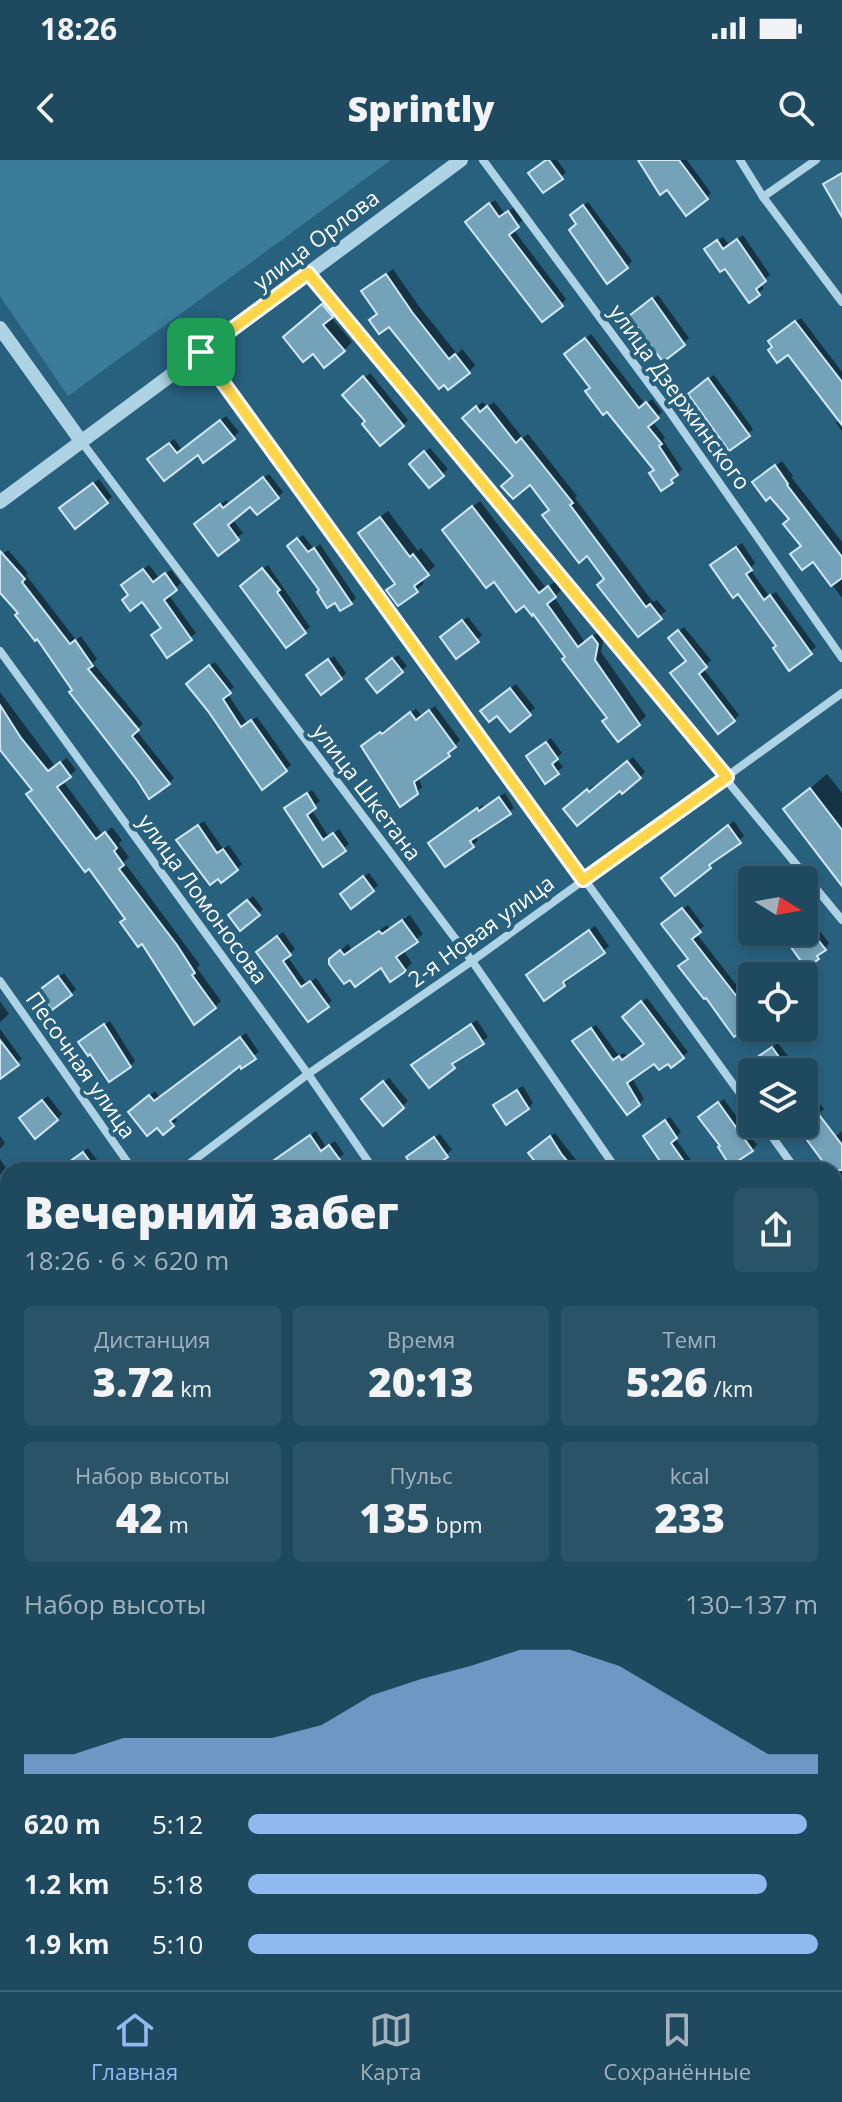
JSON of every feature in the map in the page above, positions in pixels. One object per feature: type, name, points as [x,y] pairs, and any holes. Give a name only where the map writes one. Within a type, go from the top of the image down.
[{"type":"street","name":"улица Орлова","points":[[0,502],[461,160]]},
{"type":"street","name":"улица Дзержинского","points":[[483,160],[667,408],[842,658]]},
{"type":"street","points":[[740,160],[763,197],[842,302]]},
{"type":"street","points":[[763,197],[816,160]]},
{"type":"street","points":[[308,273],[842,920]]},
{"type":"street","points":[[0,328],[81,441]]},
{"type":"street","points":[[201,352],[738,1091]]},
{"type":"street","name":"улица Шкетана","points":[[81,441],[472,961],[611,1162]]},
{"type":"street","name":"улица Ломоносова","points":[[0,651],[308,1074],[368,1162]]},
{"type":"street","name":"2-я Новая улица","points":[[192,1162],[308,1074],[472,961],[842,693]]},
{"type":"street","name":"Песочная улица","points":[[0,981],[127,1162]]},
{"type":"street","points":[[773,1138],[790,1162]]},
{"type":"shaded area","points":[[0,160],[391,160],[68,396],[0,296]]},
{"type":"building","points":[[546,160],[563,179],[543,193],[528,173]]},
{"type":"building","points":[[638,160],[679,160],[708,199],[686,216],[667,190],[660,195]]},
{"type":"building","points":[[842,173],[842,217],[823,184]]},
{"type":"building","points":[[489,203],[499,217],[508,211],[519,227],[509,235],[563,306],[542,322],[465,222]]},
{"type":"building","points":[[583,205],[628,268],[607,284],[569,230],[576,224],[570,215]]},
{"type":"building","points":[[737,239],[766,281],[756,289],[760,295],[749,303],[725,269],[720,272],[704,249],[717,240],[723,249]]},
{"type":"building","points":[[386,274],[449,359],[455,354],[470,373],[448,390],[444,385],[439,389],[389,327],[379,334],[369,320],[377,314],[361,291]]},
{"type":"building","points":[[652,298],[685,345],[663,362],[629,316]]},
{"type":"building","points":[[322,304],[333,317],[323,325],[345,351],[324,368],[313,354],[303,362],[283,337]]},
{"type":"building","points":[[795,321],[842,382],[842,425],[788,355],[777,363],[768,350],[772,347],[768,341]]},
{"type":"building","points":[[585,338],[639,408],[646,402],[659,418],[648,427],[662,444],[659,446],[678,475],[661,491],[649,473],[654,470],[607,412],[603,415],[585,391],[590,388],[564,354]]},
{"type":"building","points":[[363,376],[404,426],[380,446],[362,424],[365,421],[342,395]]},
{"type":"building","points":[[708,378],[750,436],[729,451],[688,394]]},
{"type":"building","points":[[476,406],[480,412],[487,406],[516,443],[521,438],[573,503],[570,505],[646,607],[650,604],[662,619],[638,637],[597,585],[604,579],[587,556],[579,563],[542,515],[549,510],[530,485],[513,499],[501,486],[513,476],[462,418]]},
{"type":"building","points":[[220,420],[235,439],[203,463],[198,455],[164,481],[147,459],[169,443],[177,453]]},
{"type":"building","points":[[424,451],[444,476],[429,488],[409,464]]},
{"type":"building","points":[[775,465],[842,557],[842,578],[831,586],[813,562],[802,570],[790,554],[801,546],[783,524],[789,519],[770,497],[766,501],[752,482]]},
{"type":"building","points":[[263,477],[279,498],[257,515],[250,507],[228,525],[239,540],[218,556],[194,524],[220,504],[223,508]]},
{"type":"building","points":[[93,483],[108,503],[75,529],[59,508]]},
{"type":"building","points":[[472,506],[539,593],[548,586],[556,597],[547,604],[578,647],[592,636],[598,644],[595,660],[640,725],[618,742],[602,721],[607,718],[562,659],[565,657],[533,614],[524,606],[516,612],[494,582],[486,588],[442,530]]},
{"type":"building","points":[[380,517],[410,557],[413,554],[429,575],[414,586],[418,592],[398,606],[386,590],[395,584],[358,533]]},
{"type":"building","points":[[297,538],[308,552],[314,548],[352,604],[340,611],[335,603],[327,608],[317,592],[319,590],[287,546]]},
{"type":"building","points":[[736,547],[752,570],[746,574],[764,600],[770,595],[812,654],[789,671],[773,648],[776,646],[738,594],[733,598],[710,565]]},
{"type":"building","points":[[0,551],[25,579],[22,582],[70,644],[75,640],[93,666],[88,669],[139,730],[132,736],[170,784],[149,799],[69,692],[72,690],[37,639],[35,641],[15,615],[18,613],[0,593]]},
{"type":"building","points":[[262,568],[280,590],[277,592],[306,633],[286,648],[240,586]]},
{"type":"building","points":[[143,569],[153,582],[165,573],[177,590],[164,600],[192,640],[167,658],[151,635],[161,628],[142,602],[130,611],[122,600],[128,595],[121,585]]},
{"type":"building","points":[[462,620],[479,642],[456,659],[440,637]]},
{"type":"building","points":[[678,630],[707,667],[699,674],[735,721],[718,734],[670,673],[686,661],[668,638]]},
{"type":"building","points":[[392,658],[403,672],[377,693],[366,679]]},
{"type":"building","points":[[328,659],[342,679],[321,695],[306,675]]},
{"type":"building","points":[[209,665],[231,693],[223,699],[241,727],[251,720],[287,771],[262,790],[186,684]]},
{"type":"building","points":[[510,688],[531,715],[510,732],[497,716],[489,722],[480,711]]},
{"type":"building","points":[[0,705],[21,738],[48,771],[60,762],[71,777],[57,787],[96,839],[105,832],[117,848],[114,851],[124,865],[119,869],[195,973],[192,975],[216,1008],[194,1025],[142,944],[138,947],[120,922],[125,919],[89,869],[85,872],[26,794],[32,790],[0,750]]},
{"type":"building","points":[[429,710],[456,747],[448,753],[450,756],[414,782],[418,794],[400,807],[361,746],[410,712],[416,720]]},
{"type":"building","points":[[546,742],[558,759],[552,764],[559,774],[545,784],[526,756]]},
{"type":"building","points":[[627,761],[641,778],[577,826],[563,809]]},
{"type":"building","points":[[810,788],[842,830],[842,886],[783,809]]},
{"type":"building","points":[[307,793],[316,808],[307,815],[323,840],[333,833],[346,851],[323,867],[284,808]]},
{"type":"building","points":[[499,797],[511,814],[470,841],[474,847],[445,867],[428,843],[477,808],[479,811]]},
{"type":"building","points":[[198,825],[217,853],[223,849],[238,870],[221,883],[218,879],[210,885],[176,840]]},
{"type":"building","points":[[728,825],[741,843],[709,865],[711,868],[675,896],[661,878]]},
{"type":"building","points":[[363,876],[374,891],[351,909],[340,894]]},
{"type":"building","points":[[247,900],[260,915],[240,931],[228,915]]},
{"type":"building","points":[[682,908],[701,932],[692,939],[738,998],[738,1034],[734,1037],[678,966],[688,959],[661,924]]},
{"type":"building","points":[[402,920],[418,942],[396,957],[406,971],[390,982],[381,968],[355,987],[350,980],[344,984],[329,964],[329,959],[340,950],[344,955],[379,931],[382,934]]},
{"type":"building","points":[[589,930],[605,953],[563,982],[565,986],[544,1001],[526,975]]},
{"type":"building","points":[[277,936],[291,955],[283,961],[301,987],[310,981],[329,1007],[308,1022],[256,952]]},
{"type":"building","points":[[818,940],[826,950],[817,956],[819,959],[815,962],[802,962],[790,946],[818,946]]},
{"type":"building","points":[[58,976],[72,995],[52,1010],[38,991]]},
{"type":"building","points":[[641,1001],[684,1058],[671,1068],[668,1064],[659,1070],[654,1064],[627,1083],[640,1105],[627,1115],[572,1041],[591,1028],[613,1060],[619,1056],[622,1060],[644,1044],[622,1017]]},
{"type":"building","points":[[104,1024],[131,1067],[109,1082],[78,1042]]},
{"type":"building","points":[[471,1024],[484,1044],[452,1064],[455,1068],[429,1088],[411,1065]]},
{"type":"building","points":[[240,1037],[256,1059],[241,1069],[240,1066],[170,1121],[174,1126],[163,1135],[157,1128],[147,1136],[128,1112],[149,1095],[154,1101]]},
{"type":"building","points":[[0,1040],[19,1065],[0,1079]]},
{"type":"building","points":[[772,1047],[780,1058],[756,1058]]},
{"type":"building","points":[[383,1081],[404,1108],[383,1126],[361,1099]]},
{"type":"building","points":[[517,1090],[529,1109],[506,1125],[493,1105]]},
{"type":"building","points":[[42,1100],[58,1120],[35,1139],[19,1118]]},
{"type":"building","points":[[718,1102],[738,1130],[738,1138],[744,1138],[753,1151],[736,1162],[727,1162],[720,1146],[698,1117]]},
{"type":"building","points":[[818,1113],[842,1145],[842,1162],[823,1162],[805,1138],[818,1138]]},
{"type":"building","points":[[665,1120],[677,1138],[671,1143],[684,1162],[661,1162],[643,1136]]},
{"type":"building","points":[[310,1135],[321,1151],[329,1145],[340,1160],[337,1162],[271,1162]]},
{"type":"building","points":[[550,1136],[568,1162],[535,1162],[528,1153]]},
{"type":"building","points":[[434,1137],[448,1157],[441,1162],[409,1162],[406,1157]]},
{"type":"building","points":[[83,1152],[90,1162],[69,1162]]},
{"type":"route","points":[[308,273],[727,777],[583,880],[201,352],[308,273]]}]
